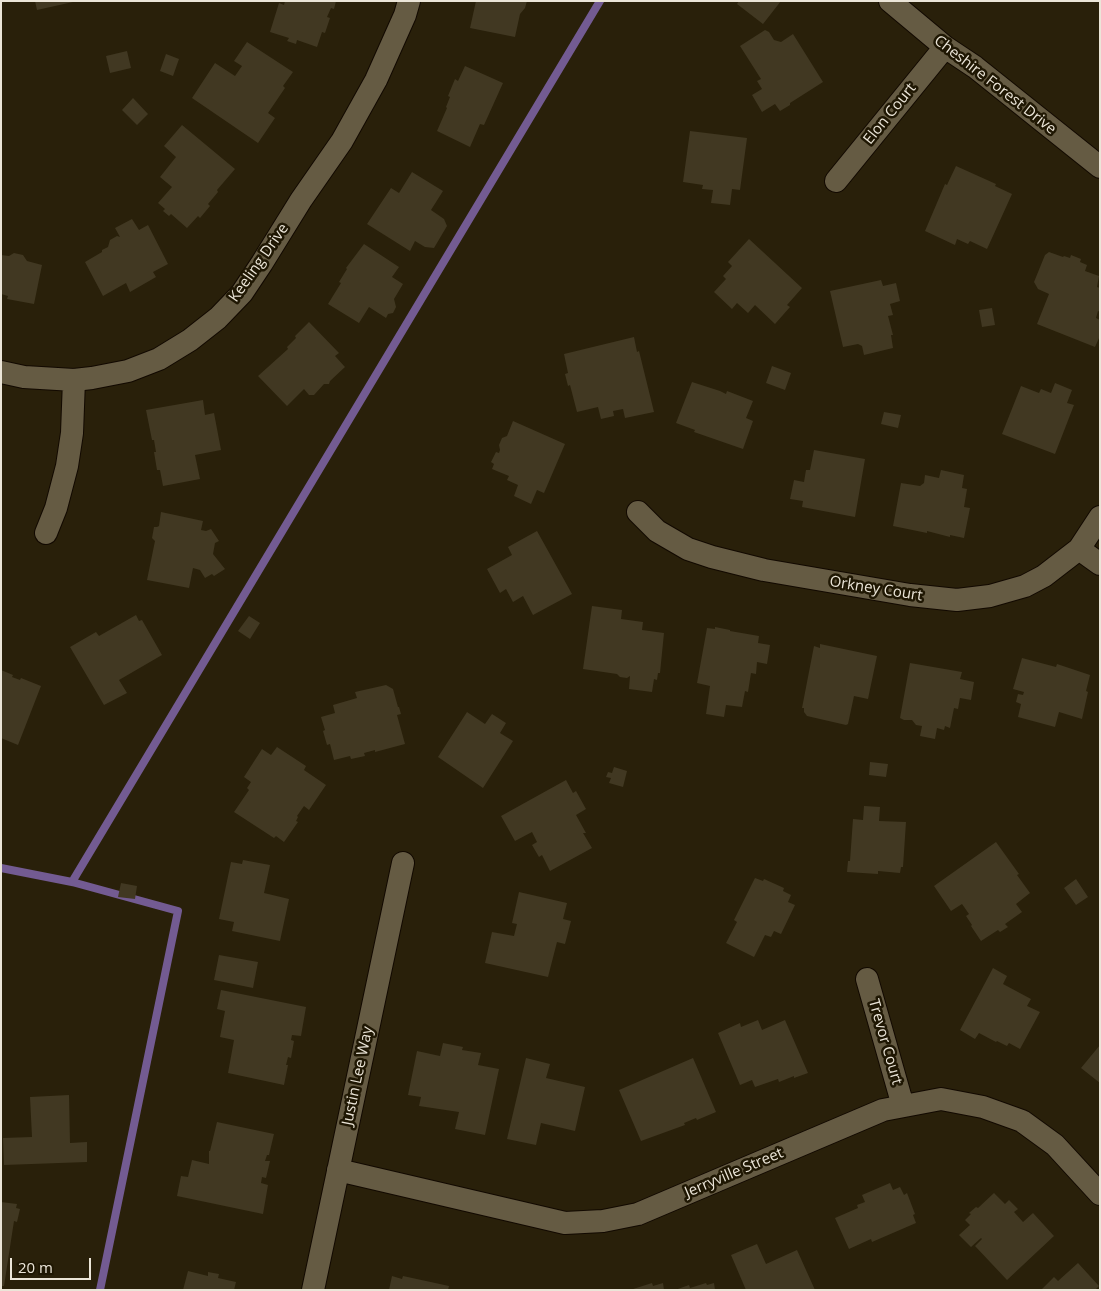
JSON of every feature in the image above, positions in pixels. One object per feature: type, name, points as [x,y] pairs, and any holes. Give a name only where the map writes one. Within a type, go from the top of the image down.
[{"type":"street","name":"Keeling Drive","points":[[1,372],[24,377],[74,380],[128,371],[159,359],[190,340],[218,318],[242,293],[342,141],[376,80],[406,15],[409,1]]},
{"type":"street","name":"Cheshire Forest Drive","points":[[890,1],[945,47],[975,67],[1100,167]]},
{"type":"street","name":"Elon Court","points":[[836,181],[945,47]]},
{"type":"street","points":[[46,533],[56,508],[67,466],[72,433],[74,380]]},
{"type":"street","name":"Orkney Court","points":[[638,512],[657,531],[688,549],[712,557],[774,572],[910,596],[958,600],[990,596],[1025,586],[1044,576],[1079,549],[1100,517]]},
{"type":"street","points":[[1079,549],[1100,564]]},
{"type":"street","name":"Justin Lee Way","points":[[313,1290],[403,863]]},
{"type":"street","name":"Trevor Court","points":[[867,979],[903,1106]]},
{"type":"street","name":"Jerryville Street","points":[[338,1170],[565,1223],[603,1221],[638,1214],[883,1110],[940,1099],[983,1107],[1022,1121],[1055,1145],[1100,1194]]},
{"type":"building","points":[[35,1],[73,1],[73,2],[37,10]]},
{"type":"building","points":[[285,1],[336,1],[334,9],[331,8],[327,17],[330,18],[325,33],[322,32],[317,47],[297,40],[296,44],[287,41],[289,38],[270,32],[279,3],[284,5]]},
{"type":"building","points":[[476,1],[527,1],[525,8],[520,14],[515,37],[470,28]]},
{"type":"building","points":[[739,1],[781,1],[763,24],[737,4]]},
{"type":"building","points":[[765,30],[769,32],[774,40],[781,42],[793,34],[823,82],[780,111],[775,104],[762,112],[752,95],[762,89],[757,81],[761,79],[740,46]]},
{"type":"building","points":[[247,42],[293,72],[268,113],[275,118],[258,143],[192,98],[215,63],[235,76],[242,66],[234,61]]},
{"type":"building","points":[[127,51],[131,68],[110,73],[106,56]]},
{"type":"building","points":[[166,54],[179,59],[173,76],[160,71]]},
{"type":"building","points":[[465,66],[503,83],[484,125],[480,124],[470,147],[437,131],[447,108],[450,97],[448,96],[455,79],[458,81]]},
{"type":"building","points":[[133,98],[148,114],[137,125],[122,110]]},
{"type":"building","points":[[182,125],[235,169],[217,190],[218,192],[208,204],[210,206],[200,218],[198,216],[187,228],[171,214],[169,216],[163,211],[165,209],[158,203],[172,187],[160,177],[176,157],[164,146]]},
{"type":"building","points":[[690,131],[747,138],[740,190],[732,189],[730,205],[711,203],[713,190],[702,189],[703,185],[683,182]]},
{"type":"building","points":[[956,166],[996,184],[995,186],[1012,194],[987,249],[970,241],[968,244],[957,239],[955,245],[925,231],[945,184],[947,185]]},
{"type":"building","points":[[412,172],[443,191],[431,210],[444,219],[447,226],[434,248],[425,247],[415,241],[410,251],[367,224],[391,188],[399,193]]},
{"type":"building","points":[[132,219],[139,230],[148,225],[168,264],[153,272],[156,277],[130,292],[126,283],[103,296],[85,262],[108,247],[110,240],[117,236],[120,237],[115,228]]},
{"type":"building","points":[[749,239],[802,288],[787,305],[790,307],[775,324],[755,305],[748,313],[737,303],[732,309],[714,292],[726,279],[723,276],[732,266],[728,262]]},
{"type":"building","points":[[364,244],[399,267],[392,277],[403,284],[394,299],[396,307],[393,313],[388,314],[386,318],[369,307],[359,323],[328,304],[341,283],[339,282],[346,268]]},
{"type":"building","points":[[1049,252],[1063,257],[1070,258],[1071,255],[1081,259],[1080,262],[1087,265],[1085,271],[1099,276],[1097,287],[1100,288],[1100,312],[1098,311],[1096,318],[1100,320],[1100,336],[1095,347],[1037,324],[1049,294],[1038,289],[1034,282],[1045,255]]},
{"type":"building","points":[[14,253],[23,255],[27,261],[42,265],[34,304],[7,299],[8,296],[1,294],[1,255],[9,256]]},
{"type":"building","points":[[881,280],[883,286],[896,283],[900,301],[890,304],[893,315],[888,316],[893,335],[891,335],[893,348],[864,355],[862,346],[858,344],[843,347],[830,291]]},
{"type":"building","points":[[992,308],[995,325],[982,327],[979,310]]},
{"type":"building","points":[[309,322],[339,353],[335,356],[345,367],[329,384],[324,384],[314,395],[309,395],[304,389],[287,406],[258,376],[288,349],[287,347],[296,338],[295,336]]},
{"type":"building","points":[[634,337],[654,412],[625,418],[623,409],[613,411],[614,416],[601,419],[598,407],[577,412],[565,374],[568,373],[564,354]]},
{"type":"building","points":[[772,366],[791,373],[785,390],[766,383]]},
{"type":"building","points":[[692,382],[726,394],[727,391],[753,401],[746,418],[753,421],[743,449],[694,432],[695,430],[676,423]]},
{"type":"building","points":[[1055,383],[1072,390],[1067,403],[1074,405],[1055,454],[1002,434],[1021,386],[1039,393],[1041,389],[1051,393]]},
{"type":"building","points":[[203,400],[205,415],[214,413],[221,450],[195,455],[200,479],[163,486],[160,470],[157,470],[154,440],[152,440],[146,410]]},
{"type":"building","points":[[884,412],[901,415],[898,428],[881,424]]},
{"type":"building","points":[[513,421],[565,444],[544,493],[537,490],[531,504],[514,496],[518,485],[507,480],[509,476],[492,469],[494,464],[491,462],[496,452],[499,453],[499,445],[502,438],[507,436]]},
{"type":"building","points":[[814,450],[865,459],[855,517],[802,507],[803,501],[790,499],[794,480],[804,482],[806,470],[810,470]]},
{"type":"building","points":[[941,470],[964,475],[962,488],[967,489],[964,507],[970,508],[964,538],[893,526],[901,483],[920,486],[924,483],[925,475],[939,478]]},
{"type":"building","points":[[161,512],[203,521],[201,530],[211,529],[219,541],[215,543],[213,554],[225,569],[214,576],[212,574],[205,578],[200,570],[193,568],[189,588],[147,580],[155,541],[152,538],[154,527],[159,526]]},
{"type":"building","points":[[537,531],[572,594],[533,615],[523,596],[513,602],[506,589],[500,593],[487,569],[512,555],[508,547]]},
{"type":"building","points":[[592,606],[622,610],[621,619],[643,622],[642,630],[664,633],[660,673],[658,673],[657,680],[654,679],[652,692],[629,689],[630,676],[627,678],[620,677],[617,674],[583,669]]},
{"type":"building","points":[[136,615],[139,621],[142,620],[162,655],[119,680],[127,693],[104,705],[70,647],[96,632],[99,636]]},
{"type":"building","points":[[249,616],[260,623],[250,639],[238,631]]},
{"type":"building","points":[[715,627],[759,636],[758,643],[770,645],[767,664],[757,662],[756,674],[751,673],[748,692],[745,691],[742,707],[726,705],[724,717],[706,714],[710,686],[697,683],[707,628],[715,629]]},
{"type":"building","points":[[820,644],[877,656],[868,699],[854,696],[848,724],[846,725],[807,716],[804,708],[802,708],[814,646],[820,648]]},
{"type":"building","points":[[1022,658],[1056,667],[1057,664],[1090,675],[1082,719],[1059,712],[1055,727],[1018,717],[1021,704],[1016,702],[1018,694],[1023,695],[1024,692],[1013,689]]},
{"type":"building","points":[[910,663],[962,672],[960,679],[974,682],[971,700],[960,698],[958,709],[954,708],[950,728],[945,726],[944,730],[937,728],[935,739],[920,736],[922,726],[916,725],[912,720],[900,718]]},
{"type":"building","points":[[1,670],[13,675],[12,677],[20,680],[21,678],[41,686],[18,745],[1,738]]},
{"type":"building","points":[[386,685],[393,689],[399,707],[401,714],[397,715],[405,744],[364,753],[365,756],[351,759],[350,756],[334,760],[330,744],[327,745],[321,717],[335,713],[333,705],[357,698],[355,692]]},
{"type":"building","points":[[467,712],[485,724],[492,714],[506,723],[500,733],[513,741],[483,788],[438,757]]},
{"type":"building","points":[[277,747],[306,766],[304,770],[326,785],[309,810],[304,806],[297,816],[296,821],[298,822],[284,842],[276,836],[274,838],[234,812],[249,790],[247,788],[251,782],[244,777],[262,749],[271,755]]},
{"type":"building","points":[[870,762],[888,764],[886,777],[869,775]]},
{"type":"building","points":[[614,767],[627,771],[623,787],[609,783],[611,778],[606,777],[608,772],[612,773]]},
{"type":"building","points":[[566,780],[573,793],[576,791],[586,809],[576,815],[586,833],[583,833],[592,848],[550,871],[542,855],[539,857],[532,845],[537,842],[532,832],[515,841],[501,816]]},
{"type":"building","points":[[864,806],[880,807],[879,821],[906,822],[903,867],[901,867],[900,873],[878,871],[878,874],[847,872],[848,861],[850,861],[853,819],[863,820]]},
{"type":"building","points":[[996,842],[1030,893],[1016,904],[1022,912],[1005,924],[1008,927],[1000,932],[998,930],[981,941],[971,926],[966,916],[969,914],[962,904],[951,911],[934,886]]},
{"type":"building","points":[[243,860],[270,865],[264,893],[289,899],[280,941],[232,931],[234,922],[219,919],[231,862],[242,864]]},
{"type":"building","points":[[755,878],[763,881],[764,879],[784,888],[783,891],[791,895],[788,902],[795,905],[781,934],[774,931],[771,937],[765,935],[754,957],[726,943],[737,922],[734,920]]},
{"type":"building","points":[[1076,879],[1088,897],[1076,905],[1064,888]]},
{"type":"building","points":[[121,883],[137,886],[135,899],[118,897]]},
{"type":"building","points":[[519,892],[567,903],[563,919],[571,921],[565,944],[557,942],[548,977],[485,963],[492,932],[514,936],[517,924],[512,923]]},
{"type":"building","points":[[219,955],[258,962],[253,988],[214,980]]},
{"type":"building","points":[[993,968],[1007,976],[1003,984],[1031,999],[1027,1006],[1040,1012],[1020,1049],[1009,1043],[1007,1046],[996,1042],[979,1033],[975,1039],[960,1030]]},
{"type":"building","points":[[221,990],[306,1007],[301,1036],[292,1035],[291,1040],[294,1041],[291,1058],[288,1057],[286,1065],[288,1065],[284,1085],[228,1073],[234,1040],[220,1037],[225,1011],[217,1009]]},
{"type":"building","points":[[758,1020],[762,1030],[785,1020],[808,1073],[779,1082],[778,1079],[755,1087],[752,1080],[740,1085],[718,1033],[740,1023],[741,1027]]},
{"type":"building","points":[[443,1043],[463,1047],[462,1050],[481,1053],[478,1065],[499,1069],[485,1135],[455,1129],[459,1112],[419,1106],[421,1097],[408,1095],[417,1051],[440,1056]]},
{"type":"building","points":[[1100,1045],[1100,1083],[1081,1068]]},
{"type":"building","points":[[526,1058],[550,1064],[546,1078],[585,1087],[575,1131],[541,1123],[536,1145],[507,1139]]},
{"type":"building","points":[[693,1058],[716,1112],[697,1120],[696,1118],[684,1123],[685,1125],[641,1141],[619,1090]]},
{"type":"building","points":[[69,1095],[70,1143],[87,1142],[87,1162],[4,1165],[3,1138],[32,1137],[30,1097]]},
{"type":"building","points":[[217,1122],[274,1134],[269,1155],[267,1155],[265,1161],[270,1161],[266,1178],[262,1177],[261,1183],[268,1185],[263,1214],[177,1196],[181,1176],[188,1177],[192,1160],[209,1164],[209,1151]]},
{"type":"building","points":[[890,1183],[893,1190],[900,1187],[904,1195],[907,1193],[915,1214],[913,1215],[916,1223],[872,1242],[871,1239],[849,1249],[835,1218],[858,1208],[857,1205],[865,1202],[862,1195]]},
{"type":"building","points":[[994,1193],[1005,1204],[1009,1200],[1018,1209],[1014,1212],[1023,1222],[1033,1213],[1054,1236],[1007,1280],[975,1246],[981,1238],[971,1247],[959,1235],[970,1225],[965,1220],[971,1214],[969,1213],[976,1207],[978,1208]]},
{"type":"building","points":[[1,1202],[17,1204],[16,1208],[20,1209],[17,1222],[14,1221],[4,1286],[1,1286]]},
{"type":"building","points":[[757,1244],[766,1264],[797,1250],[815,1290],[746,1290],[731,1255]]},
{"type":"building","points":[[1078,1263],[1099,1286],[1095,1290],[1041,1290],[1054,1277],[1058,1281]]},
{"type":"building","points":[[188,1271],[208,1276],[208,1272],[219,1274],[218,1278],[236,1282],[234,1290],[183,1290]]},
{"type":"building","points":[[392,1276],[402,1279],[403,1276],[449,1286],[448,1290],[389,1290]]},
{"type":"building","points":[[652,1283],[653,1286],[663,1283],[664,1290],[630,1290]]},
{"type":"building","points":[[706,1283],[707,1285],[714,1283],[715,1290],[675,1290],[689,1285],[690,1288]]},
{"type":"waterway","points":[[72,882],[600,1]]},
{"type":"waterway","points":[[1,868],[72,882],[178,911],[100,1290]]}]
